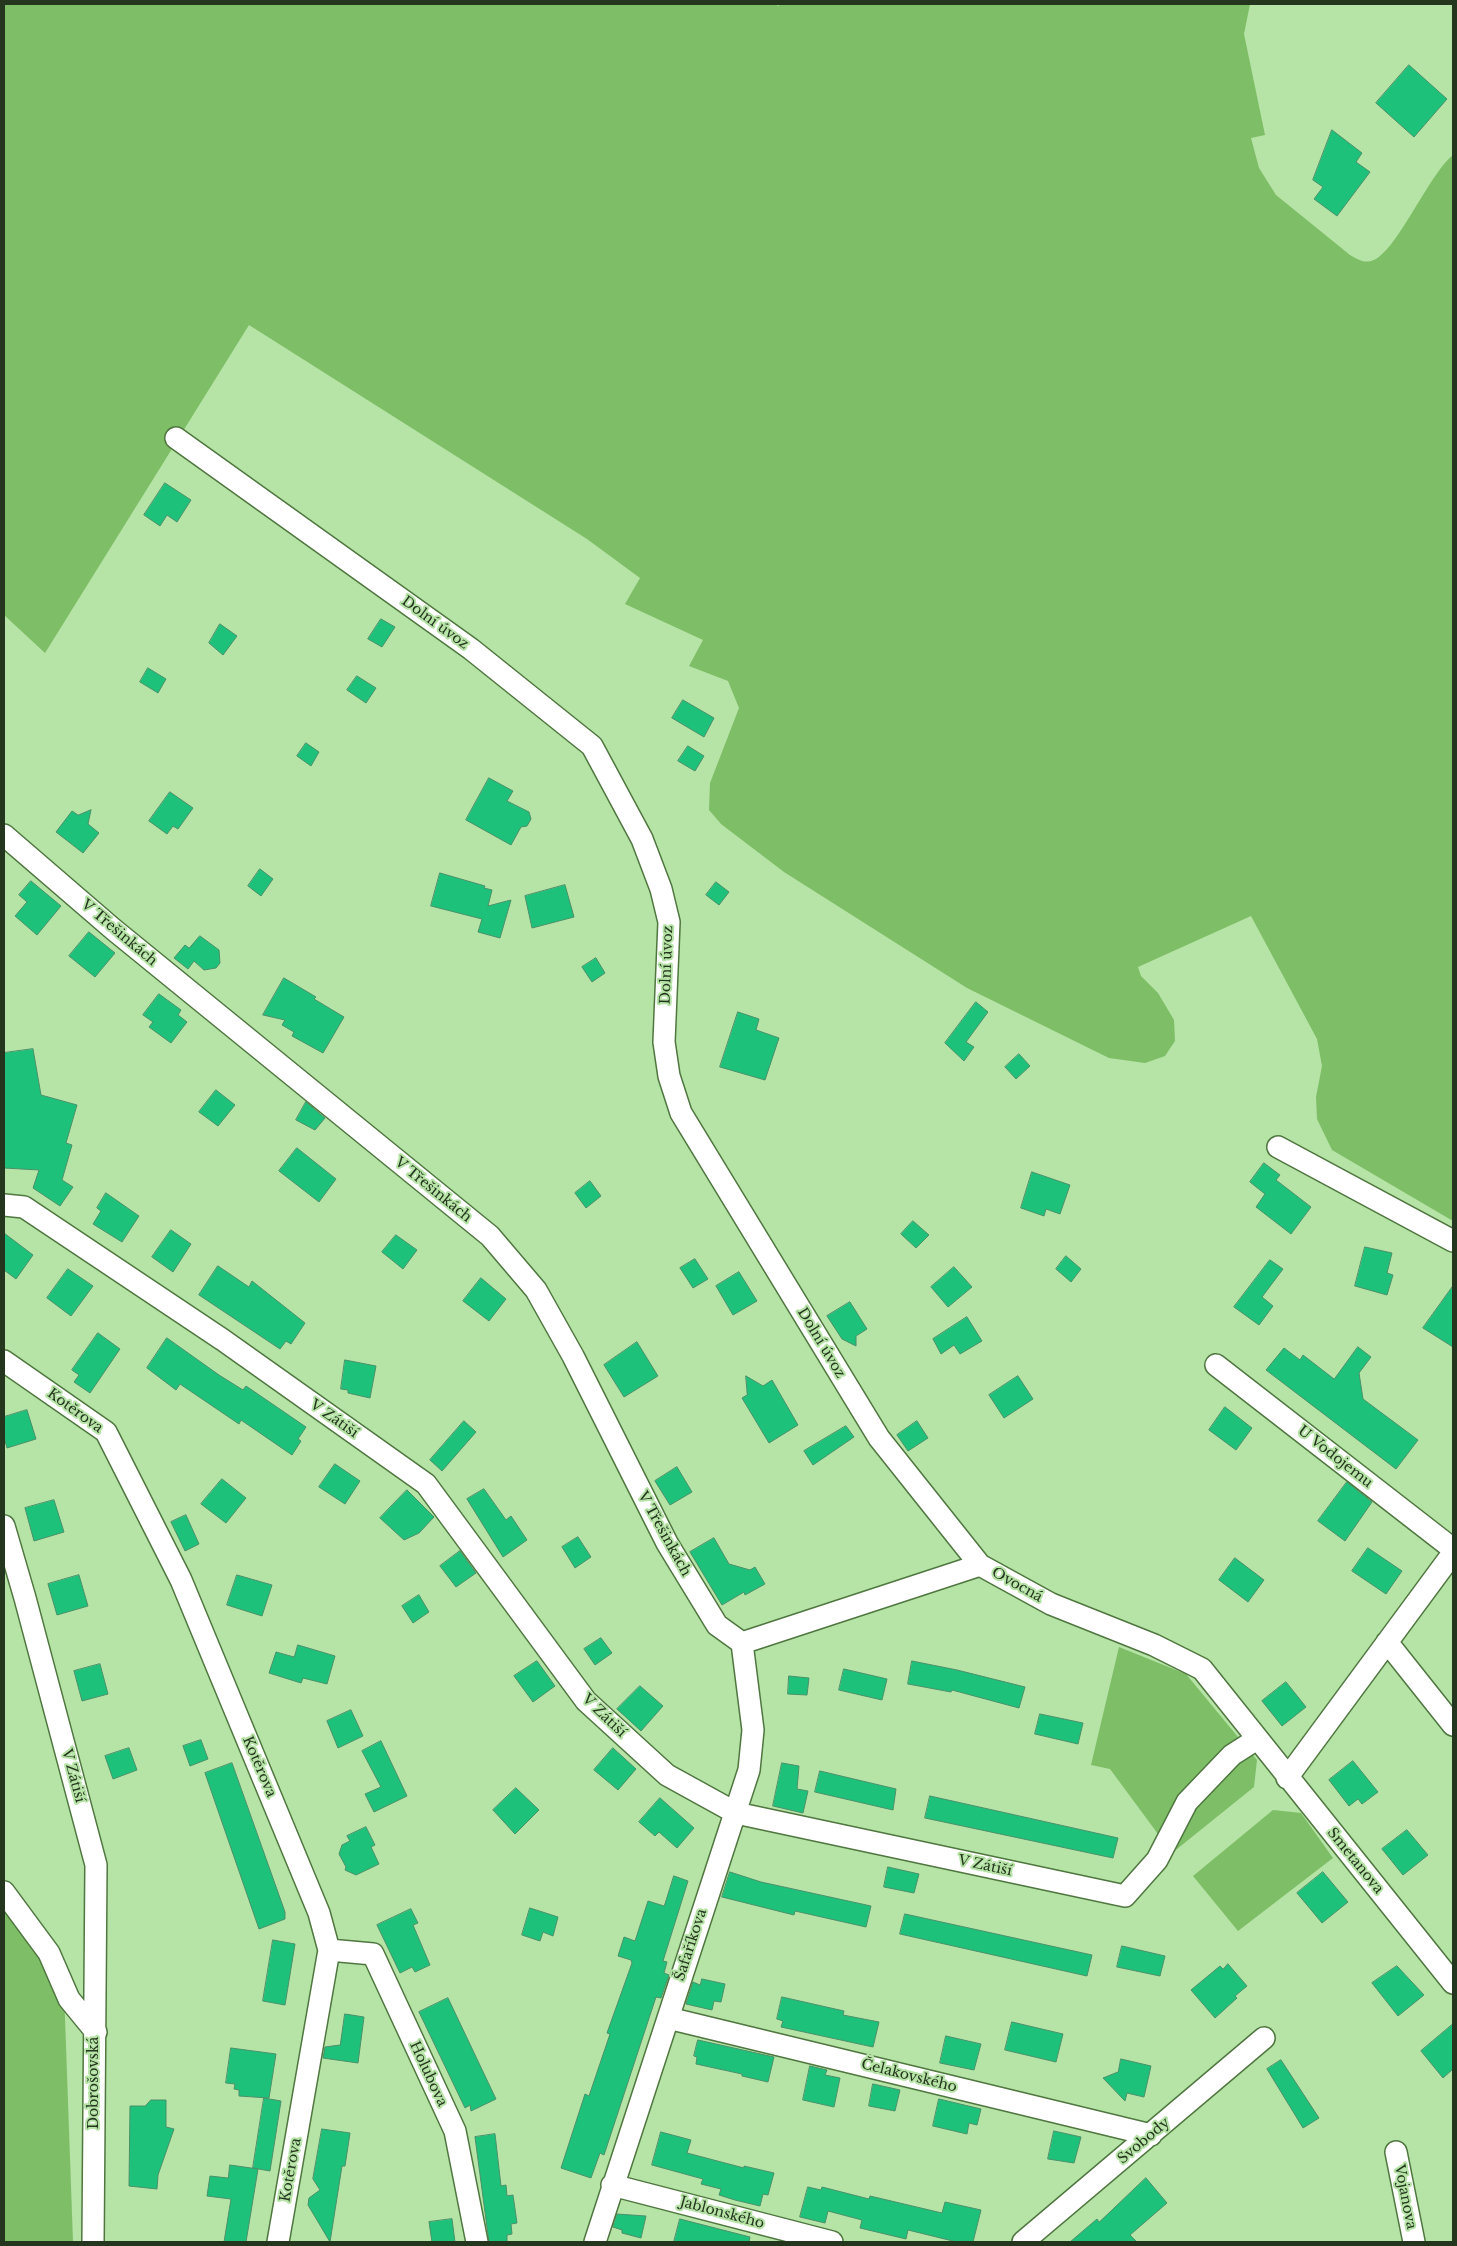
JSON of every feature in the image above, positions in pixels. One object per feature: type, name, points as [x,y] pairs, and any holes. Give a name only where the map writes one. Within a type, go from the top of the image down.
[{"type":"street","name":"Dolní úvoz","points":[[176,438],[471,649],[592,746],[642,838],[661,890],[669,922],[664,1042],[668,1076],[681,1113],[879,1438],[980,1565]]},
{"type":"street","name":"V Třešinkách","points":[[4,835],[113,929],[490,1236],[536,1290],[573,1356],[667,1543],[707,1609],[717,1625],[742,1643]]},
{"type":"street","points":[[1278,1148],[1453,1241]]},
{"type":"street","name":"V Zátiší","points":[[4,1205],[24,1207],[224,1340],[426,1484],[586,1701],[667,1775],[736,1813],[1126,1896],[1157,1860],[1187,1802],[1232,1755],[1257,1739]]},
{"type":"street","name":"Kotěrova","points":[[4,1361],[106,1432],[181,1580],[320,1913],[329,1950],[278,2242]]},
{"type":"street","name":"U Vodojemu","points":[[1216,1365],[1453,1548]]},
{"type":"street","name":"V Zátiší","points":[[4,1526],[28,1608],[96,1865],[96,2032]]},
{"type":"street","points":[[1288,1778],[1453,1553]]},
{"type":"street","name":"Ovocná","points":[[742,1643],[980,1565],[1051,1604],[1154,1645],[1202,1669],[1257,1739]]},
{"type":"street","points":[[1387,1642],[1453,1725]]},
{"type":"street","name":"Šafaříkova","points":[[595,2242],[612,2185],[749,1770],[753,1730],[742,1643]]},
{"type":"street","name":"Smetanova","points":[[1257,1739],[1453,1983]]},
{"type":"street","name":"Dobrošovská","points":[[4,1892],[48,1953],[69,1999],[96,2032],[92,2242]]},
{"type":"street","name":"Holubova","points":[[329,1950],[372,1954],[455,2131],[477,2242]]},
{"type":"street","name":"Čelakovského","points":[[668,2018],[1151,2135]]},
{"type":"street","name":"Svobody","points":[[1023,2242],[1264,2038]]},
{"type":"street","name":"Vojanova","points":[[1396,2152],[1414,2242]]},
{"type":"street","name":"Jablonského","points":[[612,2185],[832,2242]]},
{"type":"green space","points":[[4,4],[775,4],[778,6],[780,4],[1250,4],[1244,34],[1265,135],[1251,138],[1259,168],[1276,195],[1350,255],[1365,261],[1371,261],[1380,256],[1401,231],[1433,179],[1453,155],[1453,1221],[1332,1150],[1317,1119],[1316,1097],[1322,1066],[1317,1039],[1251,916],[1138,967],[1141,976],[1158,993],[1174,1020],[1175,1041],[1165,1056],[1145,1063],[1109,1058],[967,988],[784,872],[721,824],[709,810],[710,783],[739,708],[728,681],[689,666],[703,640],[625,604],[640,578],[587,539],[249,325],[45,653],[4,615]]},
{"type":"green space","points":[[1119,1647],[1186,1674],[1257,1760],[1254,1787],[1172,1853],[1110,1769],[1091,1765]]},
{"type":"green space","points":[[1273,1810],[1301,1813],[1333,1858],[1238,1931],[1193,1876]]},
{"type":"green space","points":[[4,1895],[63,1962],[73,2242],[4,2242]]},
{"type":"building","points":[[1409,65],[1447,99],[1414,137],[1376,103]]},
{"type":"building","points":[[1332,130],[1362,153],[1356,162],[1370,172],[1337,216],[1314,199],[1323,187],[1313,180]]},
{"type":"building","points":[[165,483],[191,500],[177,522],[167,515],[160,526],[144,515]]},
{"type":"building","points":[[381,619],[395,627],[382,647],[368,639]]},
{"type":"building","points":[[220,624],[237,636],[223,655],[209,643]]},
{"type":"building","points":[[148,668],[166,679],[158,693],[140,682]]},
{"type":"building","points":[[357,676],[376,688],[366,703],[347,690]]},
{"type":"building","points":[[683,700],[714,718],[704,737],[672,718]]},
{"type":"building","points":[[306,743],[319,752],[311,766],[297,756]]},
{"type":"building","points":[[688,746],[704,756],[695,771],[678,761]]},
{"type":"building","points":[[489,778],[513,791],[507,801],[529,812],[531,819],[527,826],[521,827],[511,845],[466,820]]},
{"type":"building","points":[[170,792],[193,808],[178,829],[173,826],[167,834],[149,821]]},
{"type":"building","points":[[91,810],[88,824],[99,833],[83,853],[56,832],[72,811],[78,815]]},
{"type":"building","points":[[260,869],[273,879],[261,896],[248,886]]},
{"type":"building","points":[[440,873],[485,886],[484,888],[492,890],[488,906],[511,900],[500,938],[478,932],[482,919],[431,906]]},
{"type":"building","points":[[31,881],[61,906],[37,935],[15,916],[27,902],[19,895]]},
{"type":"building","points":[[716,882],[729,892],[719,905],[706,895]]},
{"type":"building","points":[[565,885],[574,917],[532,928],[525,896]]},
{"type":"building","points":[[89,932],[115,953],[95,977],[69,956]]},
{"type":"building","points":[[200,936],[219,950],[220,963],[216,968],[204,970],[194,961],[188,969],[174,958],[185,945],[189,948]]},
{"type":"building","points":[[596,958],[605,973],[592,982],[582,967]]},
{"type":"building","points":[[284,978],[316,997],[314,999],[344,1017],[323,1053],[292,1036],[294,1032],[282,1025],[285,1020],[263,1015]]},
{"type":"building","points":[[159,994],[181,1010],[178,1015],[187,1022],[171,1043],[149,1027],[153,1022],[143,1015]]},
{"type":"building","points":[[976,1002],[988,1012],[966,1042],[974,1047],[964,1061],[945,1043]]},
{"type":"building","points":[[738,1012],[759,1019],[756,1030],[779,1038],[765,1080],[720,1067]]},
{"type":"building","points":[[33,1049],[41,1095],[77,1105],[66,1143],[72,1145],[62,1180],[73,1187],[60,1206],[33,1188],[39,1170],[4,1168],[4,1053]]},
{"type":"building","points":[[1019,1054],[1030,1066],[1016,1079],[1005,1067]]},
{"type":"building","points":[[216,1090],[235,1105],[218,1126],[199,1112]]},
{"type":"building","points":[[306,1102],[325,1118],[315,1130],[296,1120]]},
{"type":"building","points":[[297,1148],[336,1179],[319,1202],[279,1171]]},
{"type":"building","points":[[1264,1163],[1280,1175],[1276,1180],[1311,1207],[1291,1234],[1256,1207],[1265,1194],[1250,1182]]},
{"type":"building","points":[[1032,1172],[1070,1185],[1060,1214],[1046,1209],[1044,1216],[1021,1208]]},
{"type":"building","points":[[590,1181],[601,1196],[586,1208],[575,1193]]},
{"type":"building","points":[[106,1193],[139,1216],[122,1242],[93,1224],[101,1211],[97,1208]]},
{"type":"building","points":[[913,1221],[929,1235],[916,1248],[901,1234]]},
{"type":"building","points":[[171,1230],[191,1244],[173,1272],[152,1257]]},
{"type":"building","points":[[4,1233],[33,1255],[16,1279],[4,1270]]},
{"type":"building","points":[[396,1235],[417,1250],[403,1269],[382,1252]]},
{"type":"building","points":[[1365,1247],[1392,1253],[1387,1273],[1393,1275],[1387,1295],[1355,1286]]},
{"type":"building","points":[[1066,1256],[1081,1269],[1071,1282],[1056,1269]]},
{"type":"building","points":[[695,1259],[708,1279],[693,1288],[680,1268]]},
{"type":"building","points":[[1270,1260],[1283,1269],[1262,1297],[1273,1306],[1259,1325],[1234,1307]]},
{"type":"building","points":[[218,1266],[249,1287],[252,1281],[305,1323],[291,1344],[286,1341],[280,1349],[199,1295]]},
{"type":"building","points":[[954,1267],[972,1287],[948,1307],[931,1287]]},
{"type":"building","points":[[68,1269],[93,1286],[71,1316],[47,1298]]},
{"type":"building","points":[[739,1272],[757,1301],[733,1315],[716,1286]]},
{"type":"building","points":[[481,1278],[506,1299],[489,1321],[463,1301]]},
{"type":"building","points":[[1453,1286],[1453,1347],[1423,1328]]},
{"type":"building","points":[[850,1302],[867,1329],[856,1336],[856,1346],[842,1339],[827,1316]]},
{"type":"building","points":[[967,1317],[982,1341],[960,1354],[954,1345],[941,1354],[933,1339]]},
{"type":"building","points":[[98,1333],[120,1349],[90,1393],[74,1382],[79,1375],[72,1370]]},
{"type":"building","points":[[167,1338],[219,1375],[243,1390],[246,1386],[306,1427],[298,1439],[301,1441],[292,1455],[241,1420],[239,1424],[180,1384],[176,1390],[147,1368]]},
{"type":"building","points":[[637,1342],[658,1376],[624,1397],[604,1365]]},
{"type":"building","points":[[1358,1347],[1371,1357],[1359,1373],[1363,1399],[1418,1440],[1396,1469],[1266,1370],[1284,1348],[1300,1360],[1303,1355],[1334,1379]]},
{"type":"building","points":[[345,1360],[376,1366],[370,1398],[348,1393],[348,1390],[341,1389]]},
{"type":"building","points":[[746,1376],[763,1386],[772,1380],[798,1425],[769,1443],[742,1398],[747,1395]]},
{"type":"building","points":[[1018,1376],[1033,1399],[1004,1418],[989,1395]]},
{"type":"building","points":[[1225,1407],[1252,1428],[1236,1450],[1209,1430]]},
{"type":"building","points":[[27,1410],[36,1439],[7,1448],[4,1437],[4,1417]]},
{"type":"building","points":[[464,1421],[476,1432],[442,1471],[430,1460]]},
{"type":"building","points":[[917,1421],[928,1438],[908,1451],[897,1435]]},
{"type":"building","points":[[846,1426],[854,1437],[813,1465],[804,1451]]},
{"type":"building","points":[[335,1464],[360,1481],[345,1504],[319,1487]]},
{"type":"building","points":[[677,1467],[692,1492],[670,1505],[655,1481]]},
{"type":"building","points":[[222,1479],[246,1498],[226,1523],[201,1504]]},
{"type":"building","points":[[1347,1482],[1372,1502],[1345,1541],[1318,1521]]},
{"type":"building","points":[[484,1489],[506,1520],[511,1516],[527,1540],[503,1557],[467,1499]]},
{"type":"building","points":[[407,1490],[434,1517],[419,1533],[404,1540],[380,1518]]},
{"type":"building","points":[[54,1500],[64,1532],[34,1541],[25,1508]]},
{"type":"building","points":[[186,1515],[199,1544],[185,1551],[171,1522]]},
{"type":"building","points":[[578,1537],[591,1557],[575,1568],[562,1547]]},
{"type":"building","points":[[714,1538],[729,1564],[750,1570],[755,1567],[765,1584],[745,1595],[744,1592],[722,1605],[690,1552]]},
{"type":"building","points":[[1368,1548],[1402,1571],[1386,1594],[1352,1571]]},
{"type":"building","points":[[460,1551],[476,1573],[456,1587],[440,1566]]},
{"type":"building","points":[[1235,1558],[1264,1580],[1248,1602],[1219,1580]]},
{"type":"building","points":[[79,1575],[88,1606],[57,1615],[48,1584]]},
{"type":"building","points":[[237,1575],[272,1585],[262,1616],[227,1605]]},
{"type":"building","points":[[419,1595],[429,1612],[413,1623],[402,1606]]},
{"type":"building","points":[[601,1638],[612,1653],[595,1665],[584,1649]]},
{"type":"building","points":[[298,1645],[335,1656],[327,1684],[303,1678],[301,1683],[269,1673],[276,1652],[294,1657]]},
{"type":"building","points":[[537,1661],[555,1686],[533,1702],[514,1676]]},
{"type":"building","points":[[912,1661],[1025,1687],[1019,1708],[952,1690],[951,1692],[908,1684]]},
{"type":"building","points":[[100,1664],[108,1694],[82,1701],[74,1671]]},
{"type":"building","points":[[844,1669],[887,1679],[882,1700],[839,1690]]},
{"type":"building","points":[[789,1676],[809,1678],[807,1695],[788,1694]]},
{"type":"building","points":[[1286,1682],[1306,1707],[1282,1726],[1262,1701]]},
{"type":"building","points":[[640,1686],[663,1706],[641,1731],[617,1709]]},
{"type":"building","points":[[351,1710],[363,1736],[338,1748],[327,1721]]},
{"type":"building","points":[[1040,1714],[1083,1723],[1078,1744],[1035,1734]]},
{"type":"building","points":[[201,1740],[208,1759],[190,1766],[183,1746]]},
{"type":"building","points":[[381,1741],[407,1796],[374,1812],[365,1794],[381,1787],[362,1751]]},
{"type":"building","points":[[129,1748],[137,1770],[113,1779],[105,1756]]},
{"type":"building","points":[[613,1748],[636,1769],[618,1790],[594,1770]]},
{"type":"building","points":[[1353,1761],[1378,1792],[1362,1804],[1358,1799],[1349,1806],[1329,1780]]},
{"type":"building","points":[[232,1763],[285,1912],[285,1919],[259,1929],[205,1773]]},
{"type":"building","points":[[782,1763],[799,1766],[797,1789],[808,1791],[803,1813],[773,1806]]},
{"type":"building","points":[[820,1771],[896,1789],[893,1810],[815,1792]]},
{"type":"building","points":[[516,1788],[539,1810],[515,1834],[493,1810]]},
{"type":"building","points":[[930,1796],[1118,1838],[1113,1858],[925,1818]]},
{"type":"building","points":[[660,1798],[694,1828],[677,1848],[659,1832],[655,1836],[639,1822]]},
{"type":"building","points":[[366,1827],[375,1845],[371,1847],[379,1864],[356,1875],[345,1870],[346,1867],[339,1854],[342,1845],[350,1841],[347,1836]]},
{"type":"building","points":[[1407,1830],[1428,1855],[1403,1875],[1382,1849]]},
{"type":"building","points":[[888,1867],[919,1874],[914,1893],[884,1887]]},
{"type":"building","points":[[730,1872],[761,1882],[871,1906],[866,1927],[795,1911],[794,1915],[722,1897]]},
{"type":"building","points":[[1323,1872],[1348,1902],[1322,1923],[1297,1893]]},
{"type":"building","points":[[674,1876],[688,1881],[663,1961],[667,1962],[664,1973],[669,1975],[661,1998],[656,1997],[604,2155],[600,2153],[591,2178],[561,2168],[585,2094],[589,2096],[610,2034],[607,2033],[632,1963],[631,1960],[618,1956],[624,1937],[635,1941],[648,1901],[664,1906]]},
{"type":"building","points":[[530,1908],[558,1917],[553,1936],[543,1932],[540,1941],[522,1935]]},
{"type":"building","points":[[411,1909],[418,1923],[413,1925],[430,1965],[415,1972],[412,1967],[400,1973],[377,1925]]},
{"type":"building","points":[[905,1914],[1092,1955],[1087,1976],[900,1934]]},
{"type":"building","points":[[273,1940],[295,1944],[285,2005],[263,2001]]},
{"type":"building","points":[[1122,1946],[1165,1956],[1160,1976],[1117,1967]]},
{"type":"building","points":[[1228,1964],[1247,1986],[1215,2018],[1191,1990],[1220,1966],[1223,1969]]},
{"type":"building","points":[[1397,1966],[1424,1995],[1398,2016],[1372,1983]]},
{"type":"building","points":[[702,1979],[725,1984],[721,2002],[714,2001],[712,2010],[686,2004],[693,1982],[700,1985]]},
{"type":"building","points":[[782,1997],[844,2011],[843,2015],[879,2022],[873,2047],[781,2027],[783,2021],[777,2019]]},
{"type":"building","points":[[448,1998],[496,2099],[471,2111],[470,2105],[465,2108],[419,2012]]},
{"type":"building","points":[[345,2014],[364,2017],[358,2063],[323,2058],[325,2047],[340,2045]]},
{"type":"building","points":[[1012,2022],[1063,2034],[1056,2062],[1005,2050]]},
{"type":"building","points":[[1453,2024],[1453,2069],[1443,2078],[1421,2051]]},
{"type":"building","points":[[946,2036],[981,2044],[974,2070],[940,2063]]},
{"type":"building","points":[[698,2040],[774,2057],[768,2082],[696,2064],[697,2057],[694,2056]]},
{"type":"building","points":[[231,2048],[276,2054],[269,2098],[239,2096],[239,2090],[234,2089],[235,2084],[226,2083]]},
{"type":"building","points":[[1121,2059],[1151,2066],[1144,2097],[1127,2093],[1125,2101],[1103,2078],[1118,2072]]},
{"type":"building","points":[[1281,2060],[1319,2118],[1303,2128],[1267,2069]]},
{"type":"building","points":[[810,2066],[827,2070],[825,2075],[840,2078],[834,2107],[803,2100]]},
{"type":"building","points":[[873,2084],[900,2090],[895,2111],[869,2106]]},
{"type":"building","points":[[264,2098],[281,2101],[270,2171],[253,2168]]},
{"type":"building","points":[[939,2099],[981,2109],[977,2125],[969,2123],[967,2134],[933,2126]]},
{"type":"building","points":[[151,2100],[166,2100],[166,2127],[174,2129],[158,2175],[157,2189],[129,2186],[130,2106],[145,2106]]},
{"type":"building","points":[[322,2129],[350,2133],[345,2166],[342,2166],[330,2242],[308,2205],[309,2198],[320,2190],[313,2179]]},
{"type":"building","points":[[1054,2131],[1081,2137],[1074,2163],[1048,2159]]},
{"type":"building","points":[[661,2132],[691,2140],[687,2153],[744,2168],[744,2166],[774,2173],[768,2195],[763,2194],[760,2206],[735,2200],[719,2195],[721,2189],[701,2184],[703,2179],[652,2165]]},
{"type":"building","points":[[495,2134],[501,2186],[506,2185],[507,2196],[513,2195],[517,2223],[511,2224],[512,2234],[507,2235],[507,2242],[489,2242],[475,2137]]},
{"type":"building","points":[[230,2165],[258,2169],[246,2242],[224,2242],[231,2199],[207,2196],[210,2176],[228,2178]]},
{"type":"building","points":[[1146,2178],[1167,2203],[1130,2235],[1137,2242],[1070,2242],[1097,2219],[1099,2222]]},
{"type":"building","points":[[808,2187],[821,2190],[822,2187],[869,2199],[870,2196],[942,2213],[945,2202],[981,2210],[973,2242],[957,2242],[908,2230],[906,2239],[860,2228],[862,2220],[828,2211],[825,2223],[800,2217]]},
{"type":"building","points":[[617,2214],[646,2216],[641,2238],[622,2233],[622,2230],[613,2227]]},
{"type":"building","points":[[452,2219],[455,2242],[432,2242],[429,2222]]},
{"type":"building","points":[[680,2219],[750,2237],[749,2242],[674,2242]]}]
